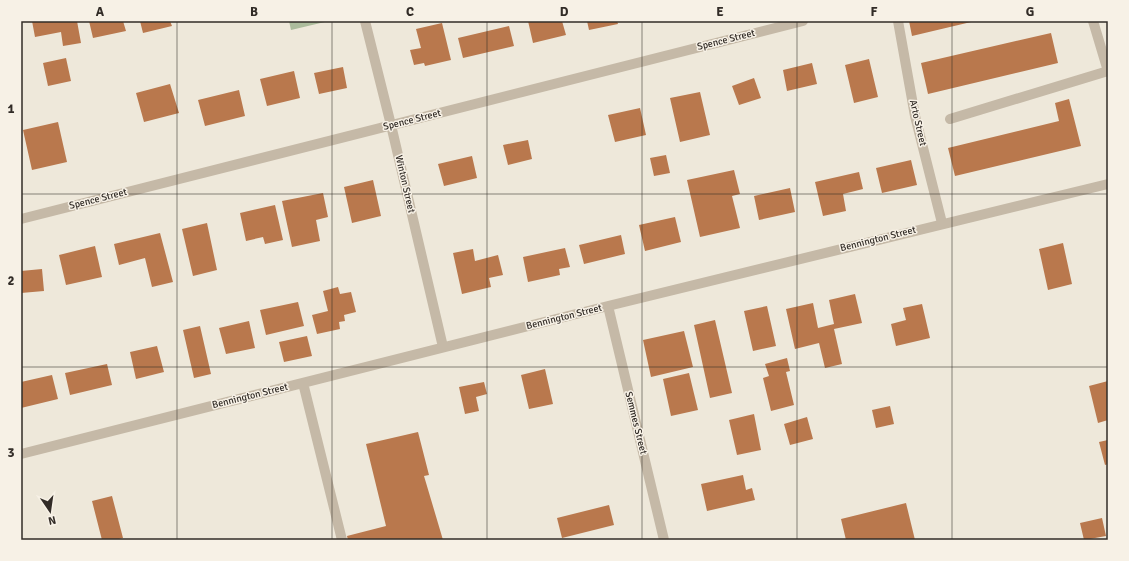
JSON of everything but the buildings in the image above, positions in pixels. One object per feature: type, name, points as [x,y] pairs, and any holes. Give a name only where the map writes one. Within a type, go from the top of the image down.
[{"type":"street","name":"Winton Street","points":[[365,21],[443,347]]},
{"type":"street","name":"Spence Street","points":[[21,219],[803,21]]},
{"type":"street","name":"Arto Street","points":[[898,21],[915,116],[942,223]]},
{"type":"street","points":[[950,119],[1108,71],[1093,21]]},
{"type":"street","name":"Bennington Street","points":[[21,454],[942,223],[1108,184]]},
{"type":"street","name":"Semmes Street","points":[[608,306],[664,540]]},
{"type":"street","points":[[303,383],[342,540]]},
{"type":"green space","points":[[289,21],[329,21],[291,30]]}]
